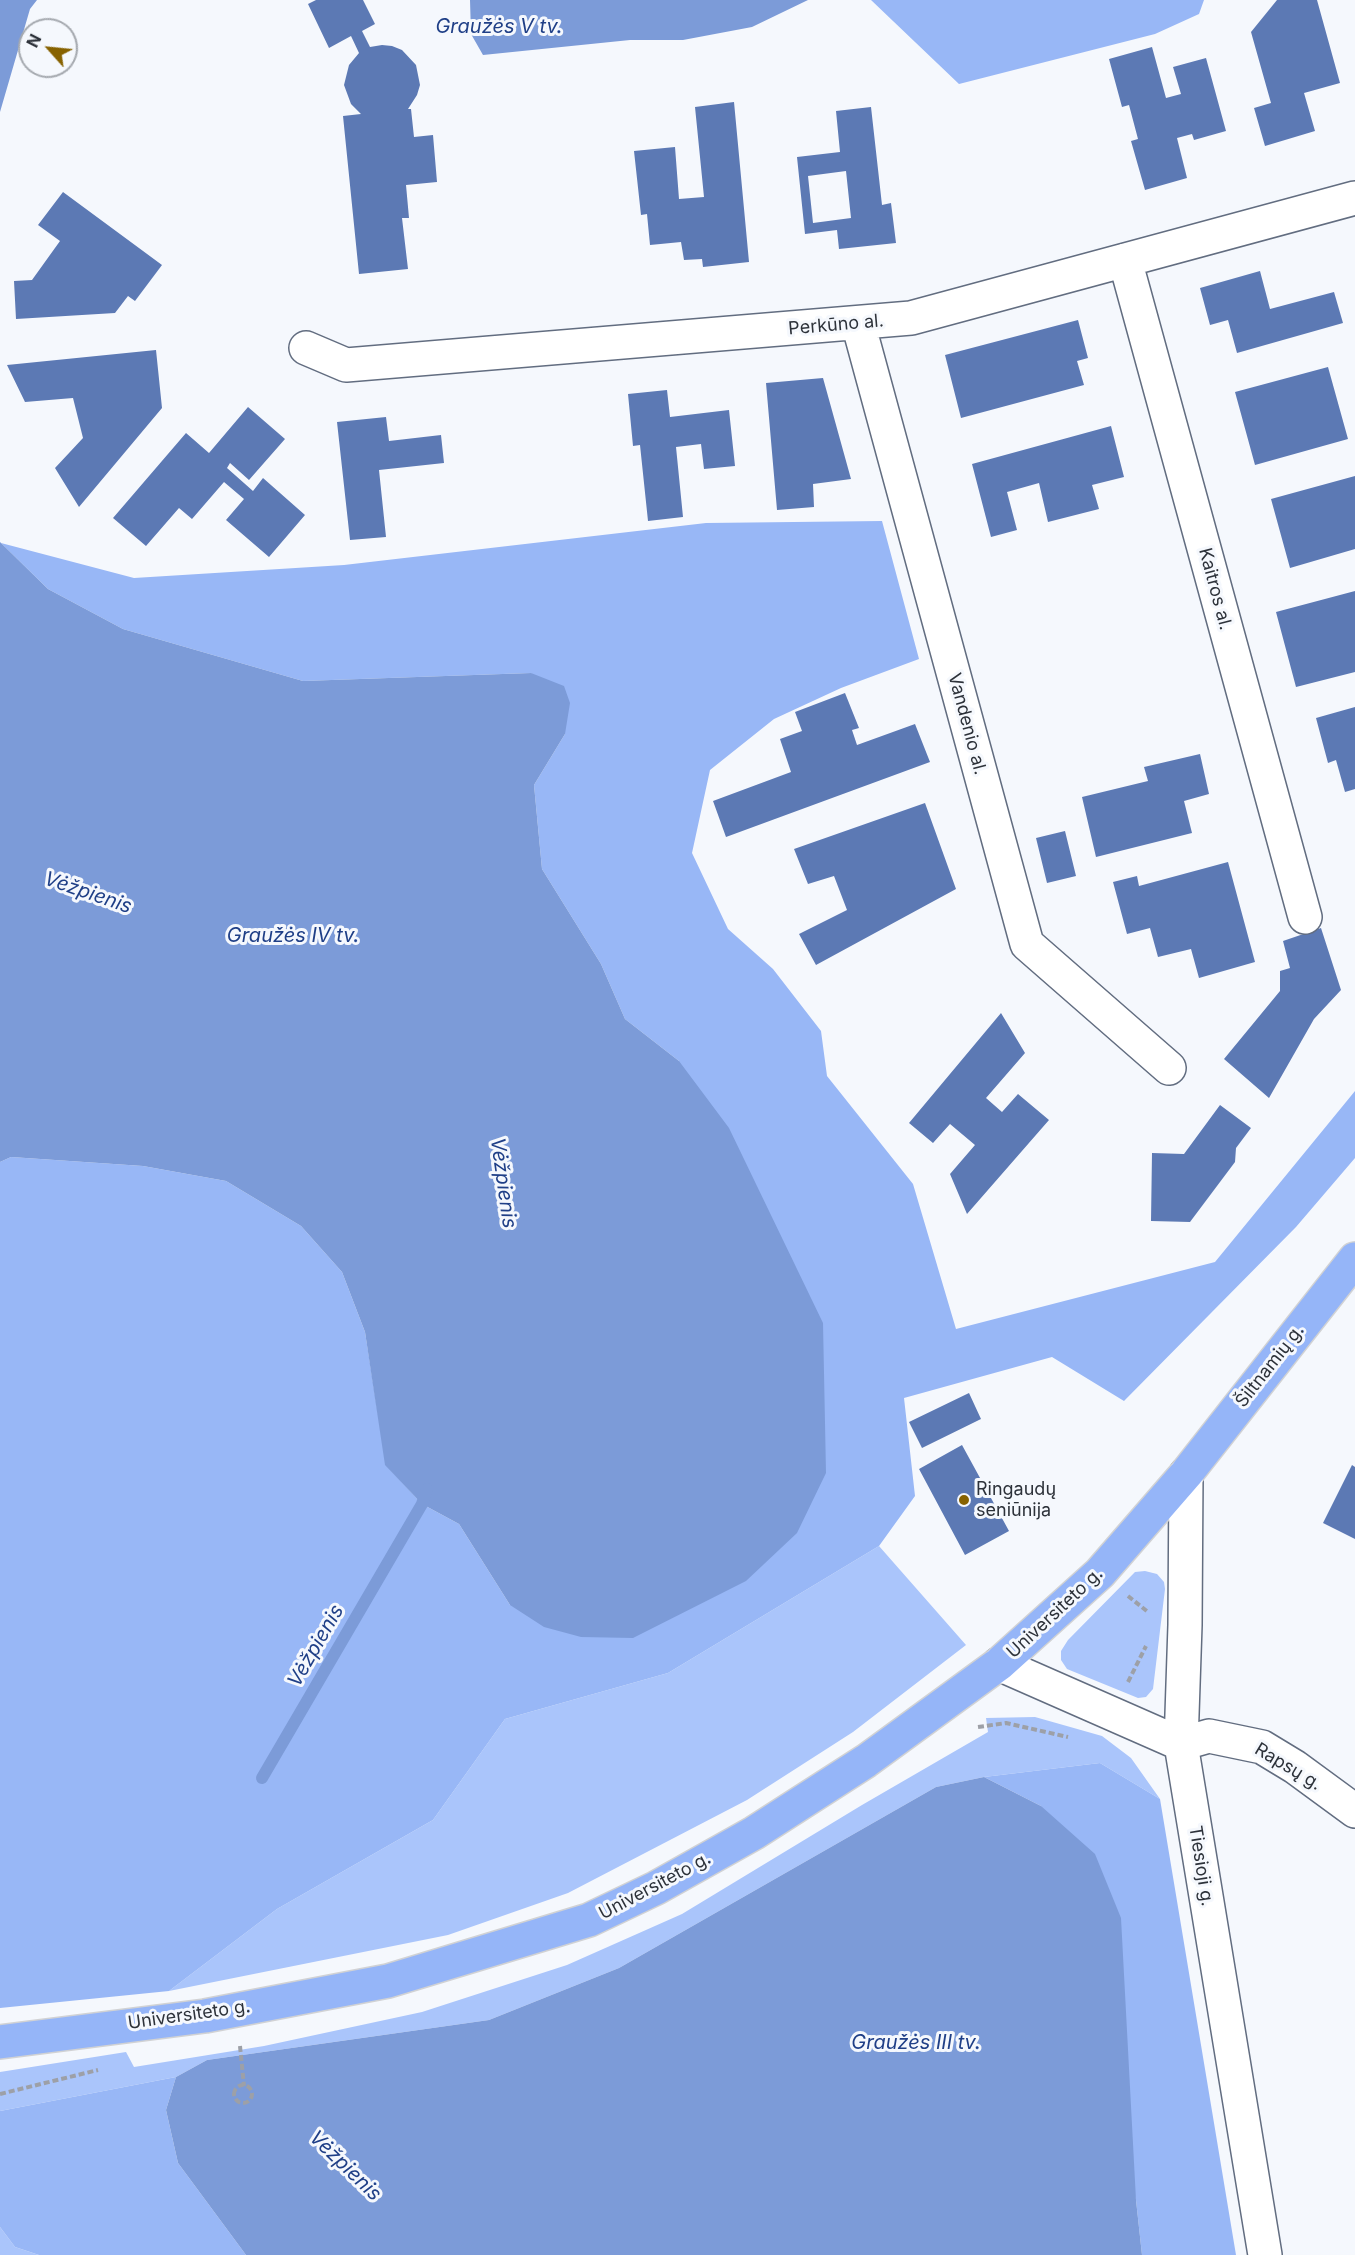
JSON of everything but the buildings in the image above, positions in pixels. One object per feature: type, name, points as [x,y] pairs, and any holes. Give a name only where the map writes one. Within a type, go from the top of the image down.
[{"type":"main road","name":"Šiltnamių g.","points":[[1186,1474],[1355,1259]]},
{"type":"main road","name":"Universiteto g.","points":[[0,2042],[205,2016],[388,1981],[589,1920],[656,1888],[763,1827],[866,1761],[999,1664],[1100,1573],[1186,1474]]},
{"type":"street","name":"Perkūno al.","points":[[306,348],[346,365],[911,318],[1355,198]]},
{"type":"street","name":"Kaitros al.","points":[[1125,260],[1305,917]]},
{"type":"street","name":"Vandenio al.","points":[[858,323],[1027,944],[1170,1068]]},
{"type":"street","name":"Tiesioji g.","points":[[1186,1474],[1181,1744],[1265,2255]]},
{"type":"street","points":[[999,1664],[1181,1744]]},
{"type":"street","name":"Rapsų g.","points":[[1181,1744],[1209,1736],[1262,1747],[1295,1767],[1355,1811]]},
{"type":"path","points":[[240,2045],[244,2085]]},
{"type":"path","points":[[244,2085],[252,2093],[251,2098],[244,2103],[239,2102],[235,2094],[236,2089],[244,2085]]},
{"type":"shaded area","points":[[871,0],[1204,0],[1199,14],[1155,34],[959,84]]},
{"type":"shaded area","points":[[882,521],[919,659],[841,688],[774,719],[710,770],[692,853],[728,929],[773,969],[821,1031],[827,1076],[913,1184],[956,1329],[1215,1262],[1355,1091],[1355,1158],[1296,1227],[1124,1401],[1052,1357],[904,1398],[915,1496],[879,1546],[668,1673],[505,1719],[433,1820],[277,1909],[169,1991],[0,2008],[0,1162],[11,1157],[143,1166],[226,1181],[301,1226],[342,1272],[365,1332],[386,1465],[422,1504],[459,1524],[510,1605],[679,1061],[625,1019],[601,964],[542,869],[534,785],[565,734],[531,673],[303,681],[123,629],[48,589],[1,543],[134,578],[344,565],[706,523]]},
{"type":"shaded area","points":[[879,1546],[966,1645],[853,1732],[747,1800],[568,1893],[448,1935],[169,1991],[277,1909],[433,1820],[505,1719],[668,1673]]},
{"type":"shaded area","points":[[1145,1571],[1157,1574],[1164,1582],[1165,1589],[1153,1689],[1146,1697],[1138,1698],[1067,1669],[1061,1660],[1061,1651],[1068,1640],[1135,1572]]},
{"type":"shaded area","points":[[1035,1717],[1102,1736],[1131,1758],[1160,1799],[1100,1763],[984,1777],[936,1787],[619,1968],[489,2020],[207,2060],[176,2077],[0,2111],[0,2072],[126,2052],[134,2067],[264,2046],[422,2012],[567,1965],[682,1914],[988,1732],[986,1718]]},
{"type":"shaded area","points":[[1100,1763],[1160,1799],[1236,2255],[1142,2255],[1136,2200],[1041,1806],[984,1777]]},
{"type":"shaded area","points":[[176,2077],[166,2110],[178,2163],[246,2255],[39,2255],[15,2247],[0,2227],[0,2111]]},
{"type":"shaded area","points":[[0,2227],[15,2247],[39,2255],[0,2255]]},
{"type":"water","points":[[0,0],[37,0],[30,9],[27,18],[18,18],[18,50],[0,112]]},
{"type":"water","name":"Graužės V tv.","points":[[470,0],[808,0],[752,27],[683,40],[630,40],[483,55],[471,34]]},
{"type":"water","name":"Graužės IV tv.","points":[[0,542],[48,589],[123,629],[303,681],[531,673],[564,686],[570,703],[565,734],[534,785],[542,869],[601,964],[625,1019],[679,1061],[729,1128],[823,1323],[826,1473],[797,1533],[746,1581],[633,1638],[581,1637],[544,1627],[510,1605],[459,1524],[422,1504],[385,1465],[365,1332],[342,1272],[301,1226],[226,1181],[143,1166],[11,1157],[0,1162]]},
{"type":"water","name":"Graužės III tv.","points":[[984,1777],[1041,1806],[1095,1854],[1121,1918],[1136,2200],[1142,2255],[246,2255],[178,2163],[166,2110],[176,2077],[207,2060],[489,2020],[619,1968],[936,1787]]},
{"type":"waterway","name":"Vėžpienis","points":[[262,1778],[422,1504],[427,1489]]},
{"type":"place","name":"Ringaudų seniūnija","points":[[964,1500]]}]
